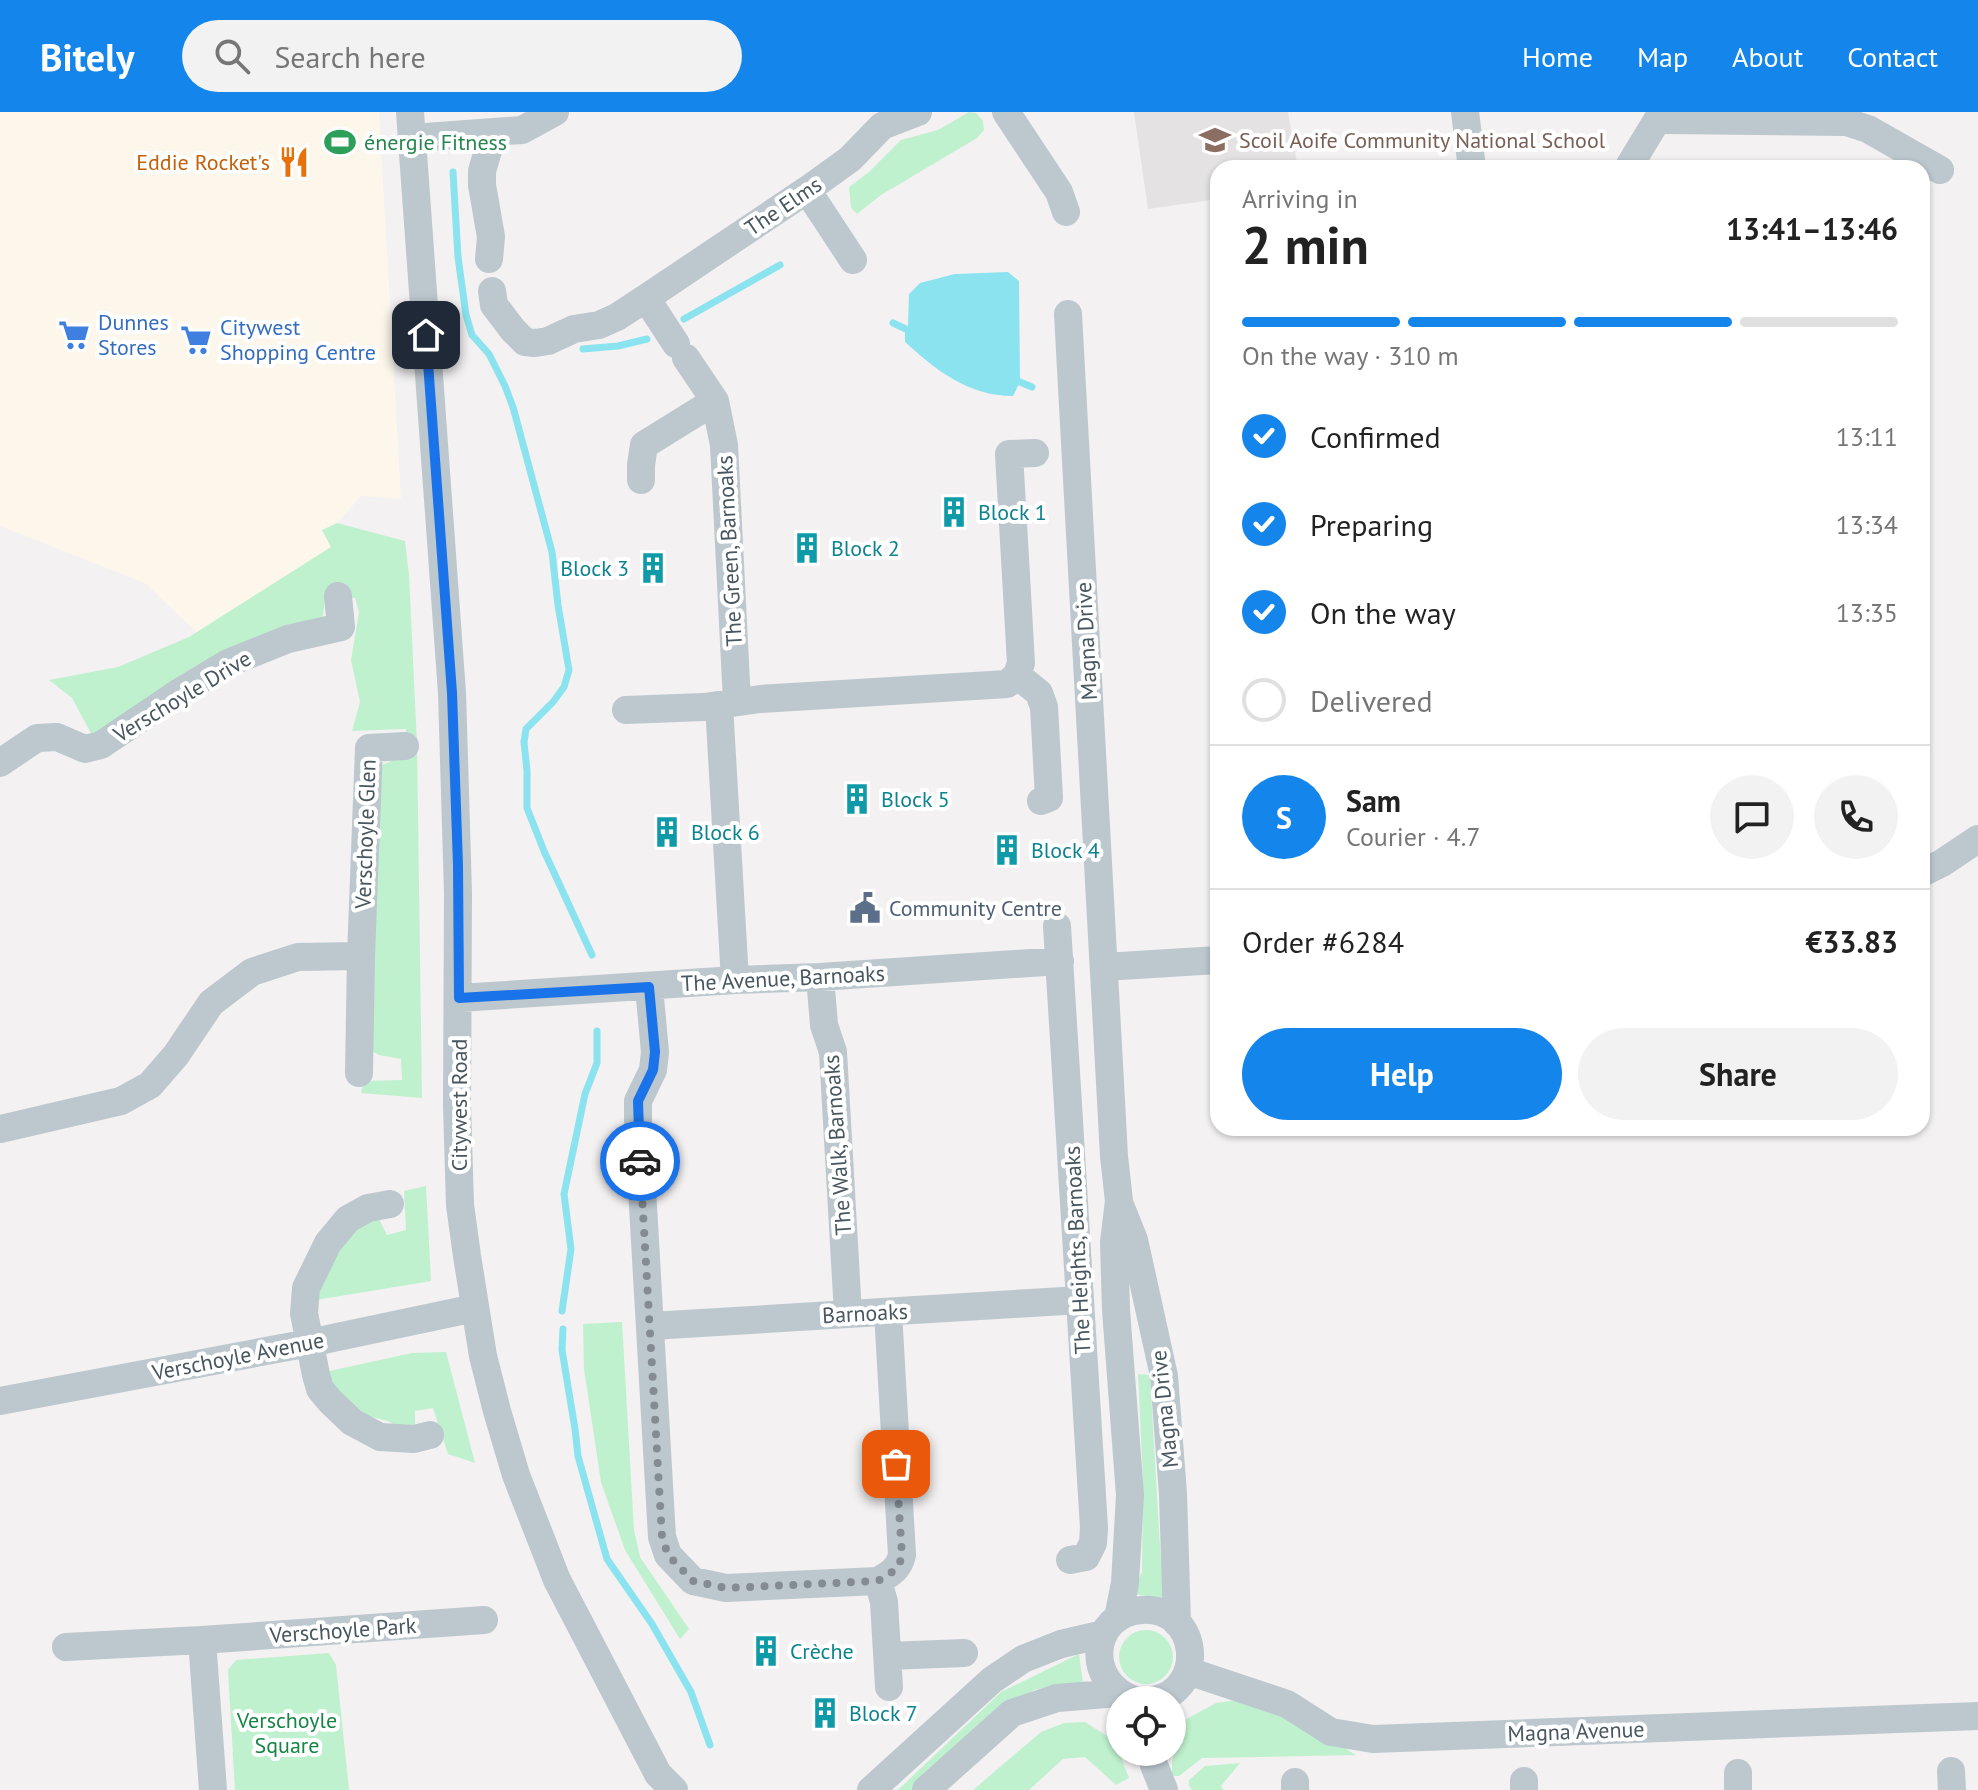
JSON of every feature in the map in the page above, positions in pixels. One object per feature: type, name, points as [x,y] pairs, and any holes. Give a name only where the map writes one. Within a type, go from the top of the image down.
[{"type":"street","points":[[411,125],[522,130],[555,112]]},
{"type":"street","name":"The Elms","points":[[492,291],[494,305],[525,342],[548,341],[574,329],[599,325],[646,298],[850,159],[877,119],[918,112]]},
{"type":"street","points":[[1006,112],[1059,192],[1066,212]]},
{"type":"street","points":[[1465,112],[1471,160]]},
{"type":"street","points":[[1633,160],[1661,114],[1668,120],[1846,122],[1868,129],[1922,160]]},
{"type":"street","name":"Citywest Road","points":[[411,125],[452,693],[457,829],[460,1205],[475,1308],[483,1356],[516,1475],[557,1580],[665,1785]]},
{"type":"street","points":[[476,126],[489,147],[482,171],[491,237],[489,259]]},
{"type":"street","points":[[1930,164],[1940,170]]},
{"type":"street","points":[[807,190],[853,260]]},
{"type":"street","name":"The Green, Barnoaks","points":[[646,298],[715,401],[724,445],[735,980]]},
{"type":"street","name":"Magna Drive","points":[[1068,314],[1114,1156],[1119,1201],[1114,1242],[1116,1310],[1130,1495],[1125,1583],[1111,1626],[1100,1646],[1102,1673],[1112,1686]]},
{"type":"street","points":[[641,480],[644,445],[715,401]]},
{"type":"street","points":[[626,710],[1007,684],[1017,675],[1021,663],[1009,454],[1035,453]]},
{"type":"street","name":"Verschoyle Drive","points":[[0,763],[37,738],[57,737],[85,749],[101,745],[228,663],[288,639],[341,627],[338,596]]},
{"type":"street","points":[[1017,675],[1039,693],[1044,707],[1049,798],[1041,801]]},
{"type":"street","name":"Verschoyle Glen","points":[[359,1073],[369,748],[405,746]]},
{"type":"street","points":[[1930,869],[1978,839]]},
{"type":"street","name":"The Heights, Barnoaks","points":[[1057,926],[1094,1528],[1093,1543],[1086,1557],[1070,1560]]},
{"type":"street","points":[[0,1129],[121,1101],[150,1085],[176,1055],[211,1003],[252,972],[298,957],[361,956]]},
{"type":"street","points":[[1104,967],[1210,960]]},
{"type":"street","name":"The Avenue, Barnoaks","points":[[459,998],[1060,961]]},
{"type":"street","name":"The Walk, Barnoaks","points":[[820,977],[824,1025],[833,1052],[848,1314]]},
{"type":"street","points":[[649,987],[655,1052],[653,1070],[638,1101],[638,1119],[662,1537],[668,1555],[693,1581],[726,1588],[878,1581],[900,1565],[902,1555],[888,1312]]},
{"type":"street","name":"Magna Drive","points":[[1119,1201],[1134,1240],[1164,1376],[1173,1494],[1177,1623],[1190,1645],[1188,1671]]},
{"type":"street","points":[[390,1204],[368,1208],[348,1219],[328,1243],[306,1288],[303,1306],[309,1343],[320,1389],[352,1422],[380,1437],[414,1439],[430,1435]]},
{"type":"street","name":"Barnoaks","points":[[651,1326],[1080,1300]]},
{"type":"street","name":"Verschoyle Avenue","points":[[0,1401],[309,1343],[475,1308]]},
{"type":"street","points":[[878,1581],[884,1602],[889,1687]]},
{"type":"street","points":[[871,1790],[992,1680],[1023,1659],[1111,1626],[1129,1612],[1155,1610],[1177,1623]]},
{"type":"street","name":"Verschoyle Park","points":[[66,1647],[484,1620]]},
{"type":"street","points":[[202,1640],[213,1790]]},
{"type":"street","points":[[888,1656],[964,1653]]},
{"type":"street","points":[[1178,1686],[1188,1671]]},
{"type":"street","name":"Magna Avenue","points":[[1188,1671],[1287,1704],[1331,1732],[1373,1739],[1978,1716]]},
{"type":"street","points":[[926,1790],[1012,1713],[1057,1698],[1106,1697]]},
{"type":"street","points":[[1154,1766],[1164,1790]]},
{"type":"shaded area","name":"Citywest Shopping Centre","points":[[0,112],[379,112],[401,499],[361,496],[337,523],[322,530],[331,547],[197,633],[145,583],[0,526]]},
{"type":"shaded area","name":"Scoil Aoife Community National School","points":[[1134,112],[1288,112],[1297,160],[1210,160],[1210,200],[1148,209]]},
{"type":"green space","points":[[969,112],[976,113],[983,121],[984,130],[977,138],[881,195],[857,214],[851,208],[849,187],[901,140],[938,130]]},
{"type":"green space","points":[[337,523],[405,541],[417,744],[422,1098],[361,1093],[364,1081],[402,1080],[401,1059],[370,1050],[380,766],[396,759],[407,759],[406,729],[352,731],[360,702],[351,660],[359,612],[355,598],[326,593],[323,616],[312,624],[92,735],[72,698],[49,680],[118,667],[189,637],[331,547],[322,530]]},
{"type":"green space","points":[[426,1186],[431,1281],[310,1301],[350,1234],[377,1215],[387,1235],[406,1230],[404,1191]]},
{"type":"green space","points":[[622,1322],[634,1530],[640,1557],[689,1629],[680,1639],[625,1550],[601,1482],[584,1369],[583,1324]]},
{"type":"green space","points":[[446,1352],[475,1463],[448,1454],[433,1408],[415,1411],[415,1426],[403,1429],[388,1421],[364,1415],[337,1391],[325,1372],[412,1353]]},
{"type":"green space","points":[[1138,1374],[1150,1375],[1163,1598],[1133,1594],[1142,1572],[1143,1479]]},
{"type":"green space","points":[[1146,1630],[1165,1638],[1173,1657],[1165,1676],[1146,1684],[1127,1676],[1119,1657],[1127,1638]]},
{"type":"green space","name":"Verschoyle Square","points":[[329,1653],[336,1665],[349,1790],[235,1790],[228,1670],[236,1660]]},
{"type":"green space","points":[[1079,1654],[1083,1684],[1060,1684],[1034,1690],[1000,1710],[911,1790],[898,1790],[1001,1692]]},
{"type":"green space","points":[[1251,1702],[1356,1755],[1202,1758],[1179,1776],[1172,1776],[1172,1766],[1186,1766],[1186,1719],[1216,1703]]},
{"type":"green space","points":[[1085,1722],[1106,1735],[1106,1766],[1124,1766],[1129,1778],[1116,1785],[1085,1757],[1063,1759],[1029,1790],[973,1790],[1041,1732],[1064,1723]]},
{"type":"green space","points":[[1240,1763],[1221,1786],[1224,1790],[1192,1790],[1189,1786],[1189,1780],[1205,1766]]},
{"type":"water","points":[[1008,272],[1019,281],[1020,382],[1013,396],[982,392],[954,380],[905,342],[909,294],[920,283],[955,274]]},
{"type":"waterway","points":[[453,172],[458,257],[466,315],[472,335],[489,354],[513,407],[552,552],[569,670],[564,687],[526,729],[527,808],[592,955]]},
{"type":"waterway","points":[[684,319],[780,265]]},
{"type":"waterway","points":[[893,323],[906,329]]},
{"type":"waterway","points":[[583,349],[618,346],[647,339]]},
{"type":"waterway","points":[[1020,382],[1032,387]]},
{"type":"waterway","points":[[562,1311],[571,1249],[564,1194],[585,1094],[597,1063],[597,1031]]},
{"type":"waterway","points":[[563,1329],[562,1350],[578,1456],[607,1559],[652,1624],[691,1692],[710,1745]]},
{"type":"way so far","points":[[640,1161],[662,1537],[668,1555],[693,1581],[726,1588],[878,1581],[900,1565],[902,1555],[896,1464]]},
{"type":"place","name":"Scoil Aoife Community National School","points":[[1215,140]]},
{"type":"place","name":"énergie Fitness","points":[[340,142]]},
{"type":"place","name":"Eddie Rocket's","points":[[294,162]]},
{"type":"place","name":"Dunnes Stores","points":[[74,335]]},
{"type":"place","name":"Citywest Shopping Centre","points":[[196,340]]},
{"type":"place","name":"Block 1","points":[[954,512]]},
{"type":"place","name":"Block 2","points":[[807,548]]},
{"type":"place","name":"Block 3","points":[[653,568]]},
{"type":"place","name":"Block 5","points":[[857,799]]},
{"type":"place","name":"Block 6","points":[[667,832]]},
{"type":"place","name":"Block 4","points":[[1007,850]]},
{"type":"place","name":"Community Centre","points":[[865,908]]},
{"type":"place","name":"Crèche","points":[[766,1651]]},
{"type":"place","name":"Block 7","points":[[825,1713]]},
{"type":"route","points":[[426,335],[452,693],[459,998],[649,987],[655,1052],[653,1070],[638,1101],[640,1161]]}]
